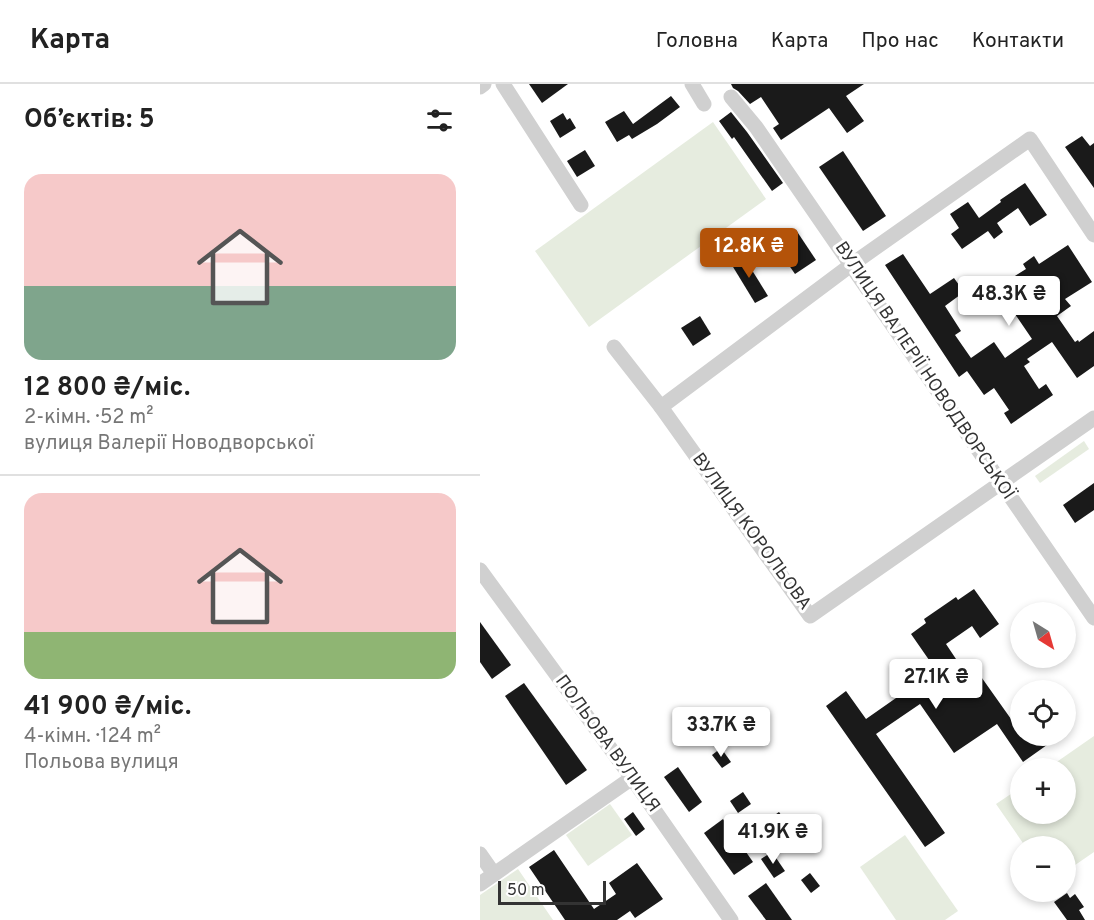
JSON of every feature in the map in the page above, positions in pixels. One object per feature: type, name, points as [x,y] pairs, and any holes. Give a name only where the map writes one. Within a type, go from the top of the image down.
[{"type":"street","points":[[480,87],[484,84]]},
{"type":"street","points":[[503,84],[581,205]]},
{"type":"street","points":[[692,84],[704,104]]},
{"type":"street","name":"ВУЛИЦЯ ВАЛЕРІЇ НОВОДВОРСЬКОЇ","points":[[731,97],[756,127],[1094,618]]},
{"type":"street","points":[[661,407],[851,265],[1030,139],[1094,235]]},
{"type":"street","name":"ВУЛИЦЯ КОРОЛЬОВА","points":[[614,347],[661,407],[810,615],[1094,418]]},
{"type":"street","name":"ПОЛЬОВА ВУЛИЦЯ","points":[[480,570],[632,778],[731,920]]},
{"type":"street","points":[[480,884],[632,778]]},
{"type":"street","points":[[480,854],[494,874]]},
{"type":"shaded area","points":[[713,122],[766,199],[589,327],[535,251]]},
{"type":"shaded area","points":[[1084,441],[1089,449],[1040,483],[1035,476]]},
{"type":"shaded area","points":[[1094,736],[1094,852],[1076,864],[1076,836],[1018,836],[996,804],[1010,795],[1010,824],[1076,824],[1076,758],[1062,758]]},
{"type":"shaded area","points":[[610,804],[632,835],[588,866],[566,835]]},
{"type":"shaded area","points":[[905,835],[958,911],[945,920],[896,920],[860,867]]},
{"type":"shaded area","points":[[518,869],[553,920],[480,920],[480,895]]},
{"type":"building","points":[[529,84],[568,84],[542,103]]},
{"type":"building","points":[[731,84],[864,84],[846,96],[864,121],[847,133],[829,108],[781,140],[773,128],[779,124],[761,97],[750,104]]},
{"type":"building","points":[[671,96],[680,107],[632,139],[629,135],[617,142],[605,122],[624,111],[633,124]]},
{"type":"building","points":[[731,112],[783,183],[772,191],[734,137],[732,139],[719,121]]},
{"type":"building","points":[[563,113],[567,120],[570,118],[576,128],[560,138],[550,121]]},
{"type":"building","points":[[1082,136],[1090,146],[1094,143],[1094,188],[1065,147]]},
{"type":"building","points":[[585,150],[595,166],[577,177],[567,161]]},
{"type":"building","points":[[843,151],[886,216],[863,231],[819,167]]},
{"type":"building","points":[[1025,183],[1047,215],[1030,226],[1018,208],[997,223],[1003,232],[994,239],[988,231],[962,249],[951,234],[959,228],[950,214],[968,202],[979,218]]},
{"type":"building","points":[[796,230],[816,260],[795,274],[775,245]]},
{"type":"building","points":[[1068,245],[1092,282],[1065,299],[1071,306],[1057,316],[1075,342],[1078,340],[1079,342],[1094,331],[1094,366],[1077,378],[1052,342],[1027,359],[1030,362],[1024,366],[1039,389],[1046,384],[1053,395],[1011,424],[1004,413],[1009,410],[994,388],[984,395],[967,371],[959,377],[885,265],[903,254],[930,294],[954,278],[964,292],[945,306],[961,331],[955,335],[971,358],[994,342],[1005,358],[1032,339],[1000,292],[1007,287],[1004,283],[1026,269],[1023,264],[1034,256],[1039,264]]},
{"type":"building","points":[[742,254],[768,296],[755,303],[730,262]]},
{"type":"building","points":[[700,316],[711,334],[693,346],[681,328]]},
{"type":"building","points":[[1094,483],[1094,510],[1075,523],[1063,505]]},
{"type":"building","points":[[974,589],[999,624],[980,638],[972,626],[946,644],[968,677],[977,671],[1010,718],[1010,743],[997,724],[954,753],[920,704],[876,734],[945,833],[925,847],[826,706],[846,691],[866,719],[936,670],[911,634],[926,623],[924,619],[956,597],[958,600]]},
{"type":"building","points":[[480,622],[511,665],[492,679],[480,662]]},
{"type":"building","points":[[524,683],[587,770],[566,785],[505,696]]},
{"type":"building","points":[[1012,746],[1046,746],[1029,758],[1020,758]]},
{"type":"building","points":[[721,748],[731,762],[722,768],[712,755]]},
{"type":"building","points":[[678,767],[702,802],[689,812],[664,777]]},
{"type":"building","points":[[743,792],[751,804],[738,813],[730,801]]},
{"type":"building","points":[[633,812],[645,829],[636,836],[624,819]]},
{"type":"building","points":[[779,812],[786,822],[769,834],[762,824]]},
{"type":"building","points":[[723,819],[753,862],[734,875],[704,833]]},
{"type":"building","points":[[554,850],[594,909],[616,894],[609,883],[637,863],[663,899],[635,918],[630,911],[617,920],[565,920],[529,867]]},
{"type":"building","points":[[772,852],[785,871],[774,878],[761,859]]},
{"type":"building","points":[[810,873],[820,886],[811,893],[801,880]]},
{"type":"building","points":[[766,883],[792,920],[766,920],[748,896]]},
{"type":"building","points":[[1076,895],[1084,907],[1079,910],[1085,920],[1067,920],[1054,902],[1076,902]]}]
